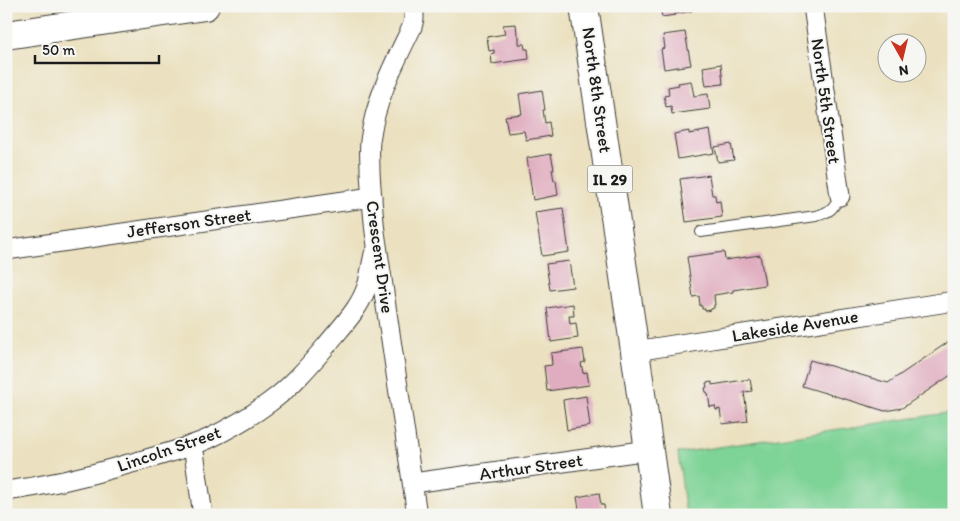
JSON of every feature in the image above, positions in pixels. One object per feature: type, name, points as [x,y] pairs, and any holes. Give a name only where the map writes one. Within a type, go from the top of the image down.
[{"type":"main road","points":[[6,35],[114,13],[205,6]]},
{"type":"main road","name":"North 8th Street","points":[[584,6],[636,351]]},
{"type":"main road","name":"IL 29","points":[[636,351],[658,515]]},
{"type":"street","name":"Crescent Drive","points":[[414,6],[412,27],[383,89],[374,116],[369,154],[375,232],[417,515]]},
{"type":"street","name":"North 5th Street","points":[[813,6],[840,196]]},
{"type":"street","name":"Jefferson Street","points":[[6,250],[372,197]]},
{"type":"street","name":"Lincoln Street","points":[[6,491],[96,474],[193,445],[221,432],[269,402],[312,362],[346,322],[368,284],[375,232]]},
{"type":"street","name":"Lakeside Avenue","points":[[636,351],[954,300]]},
{"type":"street","points":[[193,445],[203,515]]},
{"type":"street","name":"Arthur Street","points":[[413,483],[649,450]]},
{"type":"lane","points":[[701,232],[816,216],[827,213],[834,208],[840,196]]},
{"type":"green space","points":[[954,412],[954,515],[686,515],[678,453]]},
{"type":"building","points":[[660,6],[691,6],[692,11],[662,17]]},
{"type":"building","points":[[516,24],[519,44],[524,44],[525,49],[528,49],[529,59],[492,64],[491,54],[494,53],[494,50],[489,51],[487,37],[505,34],[503,25]]},
{"type":"building","points":[[685,32],[691,65],[664,69],[661,49],[665,48],[663,35]]},
{"type":"building","points":[[721,64],[723,84],[706,86],[703,67]]},
{"type":"building","points":[[691,81],[694,96],[708,94],[710,109],[672,114],[671,106],[666,107],[664,96],[669,95],[668,87]]},
{"type":"building","points":[[542,90],[545,123],[549,122],[551,136],[526,140],[524,131],[508,133],[505,116],[522,114],[519,94]]},
{"type":"building","points":[[710,130],[714,153],[678,159],[674,134],[689,131],[689,134]]},
{"type":"building","points":[[731,144],[734,160],[718,162],[715,147]]},
{"type":"building","points":[[551,154],[554,181],[556,180],[558,195],[533,200],[527,158]]},
{"type":"building","points":[[709,175],[712,195],[715,195],[716,202],[720,201],[722,217],[686,222],[680,179]]},
{"type":"building","points":[[563,208],[569,252],[542,256],[535,212]]},
{"type":"building","points":[[724,252],[725,260],[760,255],[765,285],[714,295],[714,308],[705,311],[700,306],[699,296],[693,297],[687,257]]},
{"type":"building","points":[[569,261],[573,287],[550,290],[546,264]]},
{"type":"building","points":[[573,304],[574,316],[569,316],[570,324],[576,323],[578,338],[551,342],[547,308]]},
{"type":"building","points":[[954,338],[954,373],[902,408],[885,411],[802,386],[810,360],[888,383]]},
{"type":"building","points":[[583,349],[585,362],[581,363],[583,373],[587,372],[589,385],[547,391],[544,366],[552,365],[551,353]]},
{"type":"building","points":[[750,379],[752,391],[744,392],[748,421],[722,424],[720,409],[716,410],[715,406],[710,407],[708,393],[705,388],[707,387],[706,383],[712,382],[712,385]]},
{"type":"building","points":[[586,396],[590,426],[567,430],[563,400]]},
{"type":"building","points":[[599,493],[601,505],[604,505],[605,515],[580,515],[577,497]]}]
